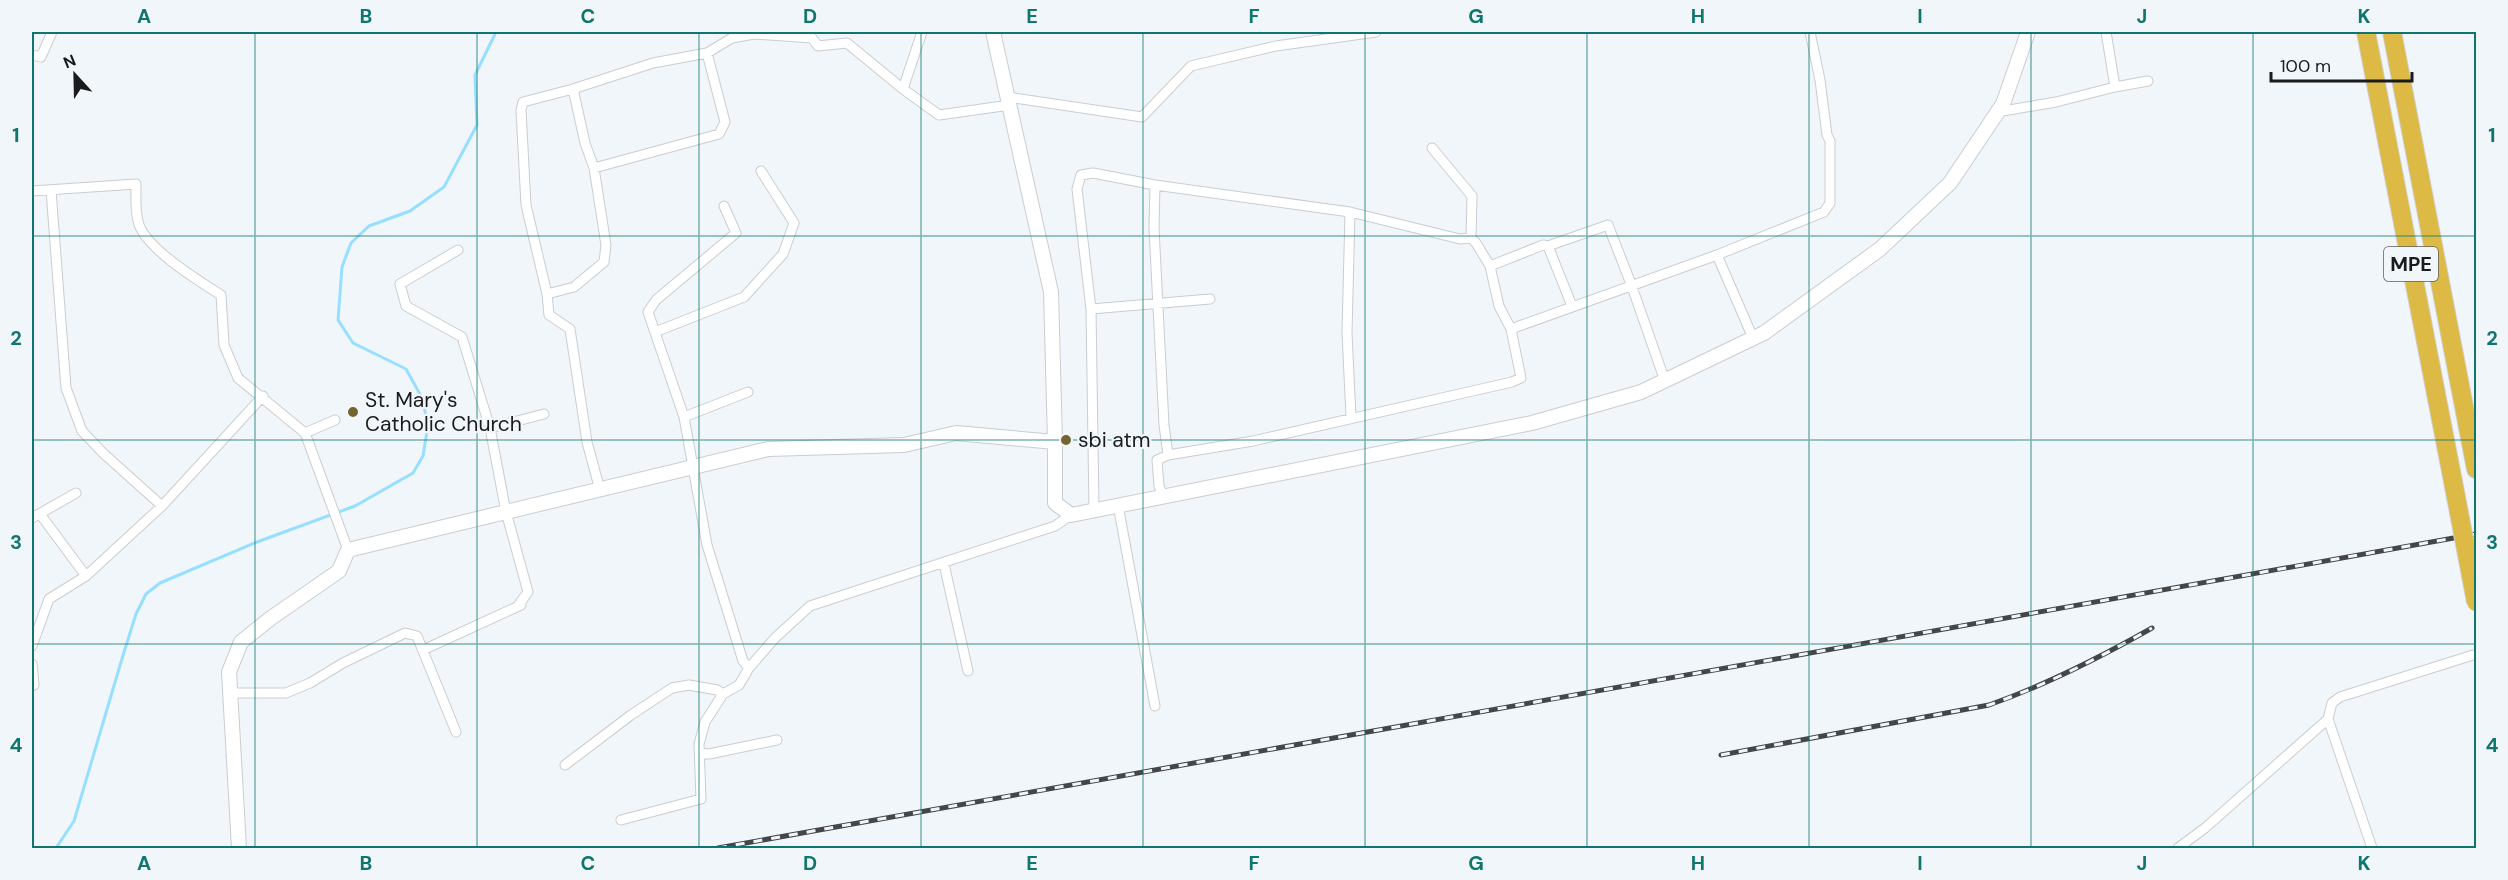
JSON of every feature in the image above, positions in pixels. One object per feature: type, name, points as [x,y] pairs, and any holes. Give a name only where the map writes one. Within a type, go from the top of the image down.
[{"type":"highway","name":"MPE","points":[[2366,32],[2476,602]]},
{"type":"highway","name":"MPE","points":[[2392,32],[2476,469]]},
{"type":"street","points":[[32,55],[41,57],[52,32]]},
{"type":"street","points":[[903,89],[922,32]]},
{"type":"street","points":[[993,32],[1051,292],[1055,504],[1071,515]]},
{"type":"street","points":[[600,489],[587,442],[570,329],[549,315],[547,294],[526,205],[521,110],[524,102],[653,63],[707,53],[732,38],[754,34],[812,38],[818,46],[847,43],[939,115],[1009,101],[1142,117],[1191,66],[1331,35],[1376,32]]},
{"type":"street","points":[[1511,329],[1717,255],[1824,212],[1830,203],[1830,141],[1827,135],[1820,80],[1810,32]]},
{"type":"street","points":[[621,820],[701,799],[699,744],[705,722],[723,694],[739,685],[749,668],[775,638],[810,606],[1055,526],[1071,515],[1532,423],[1641,392],[1764,333],[1880,249],[1950,183],[2003,104],[2028,32]]},
{"type":"street","points":[[2106,32],[2115,87]]},
{"type":"street","points":[[594,168],[719,134],[725,122],[707,53]]},
{"type":"street","points":[[1997,112],[2056,102],[2148,81]]},
{"type":"street","points":[[547,294],[574,287],[604,262],[606,245],[594,168],[585,142],[573,89]]},
{"type":"street","points":[[1163,496],[1159,486],[1156,460],[1168,455],[1253,441],[1512,382],[1521,378],[1511,329],[1499,306],[1490,266],[1471,238],[1472,196],[1432,148]]},
{"type":"street","points":[[655,333],[744,297],[783,254],[794,223],[761,171]]},
{"type":"street","points":[[1094,510],[1091,309],[1077,189],[1081,175],[1093,172],[1155,184],[1350,212],[1460,239],[1471,238]]},
{"type":"street","points":[[32,191],[136,184],[138,224],[154,245],[184,272],[220,295],[224,345],[238,378],[263,396],[305,433],[348,550],[339,572],[271,618],[241,642],[229,672],[239,849]]},
{"type":"street","points":[[1155,184],[1154,228],[1161,382],[1168,455]]},
{"type":"street","points":[[51,190],[66,387],[82,431],[162,506]]},
{"type":"street","points":[[724,206],[736,233],[656,300],[648,312],[684,417],[707,545],[743,662],[749,668]]},
{"type":"street","points":[[1350,212],[1347,333],[1351,417]]},
{"type":"street","points":[[1490,266],[1543,245],[1548,246],[1608,225],[1632,284],[1665,381]]},
{"type":"street","points":[[1548,246],[1572,306]]},
{"type":"street","points":[[458,250],[400,284],[406,306],[462,337],[490,428],[506,512],[528,592],[517,607]]},
{"type":"street","points":[[1717,255],[1753,338]]},
{"type":"street","points":[[1091,309],[1210,299]]},
{"type":"street","points":[[684,417],[747,392]]},
{"type":"street","points":[[32,646],[49,599],[86,576],[162,506],[263,396]]},
{"type":"street","points":[[490,428],[544,414]]},
{"type":"street","points":[[305,433],[336,420]]},
{"type":"street","points":[[348,550],[768,449],[904,445],[956,433],[1055,442]]},
{"type":"street","points":[[76,493],[36,516],[86,576]]},
{"type":"street","points":[[1118,505],[1155,706]]},
{"type":"street","points":[[944,564],[968,671]]},
{"type":"street","points":[[423,650],[527,602]]},
{"type":"street","points":[[231,693],[286,693],[310,683],[343,663],[405,633],[417,636],[456,732]]},
{"type":"street","points":[[2372,849],[2328,719],[2332,703],[2340,697],[2473,655]]},
{"type":"street","points":[[32,664],[34,685],[32,686]]},
{"type":"street","points":[[565,765],[631,715],[672,688],[689,685],[717,690],[723,694]]},
{"type":"street","points":[[2178,849],[2205,828],[2328,719]]},
{"type":"street","points":[[700,753],[709,754],[777,740]]},
{"type":"waterway","points":[[56,848],[74,821],[136,614],[146,594],[160,583],[257,542],[355,506],[413,473],[423,456],[428,425],[422,398],[406,369],[353,343],[338,320],[342,267],[351,243],[369,226],[410,211],[444,187],[477,125],[475,75],[496,32]]},
{"type":"railway","points":[[718,848],[2476,534]]},
{"type":"railway","points":[[1721,755],[1989,705],[2072,670],[2152,628]]},
{"type":"place","name":"St. Mary's Catholic Church","points":[[353,412]]},
{"type":"place","name":"sbi atm","points":[[1066,440]]}]
